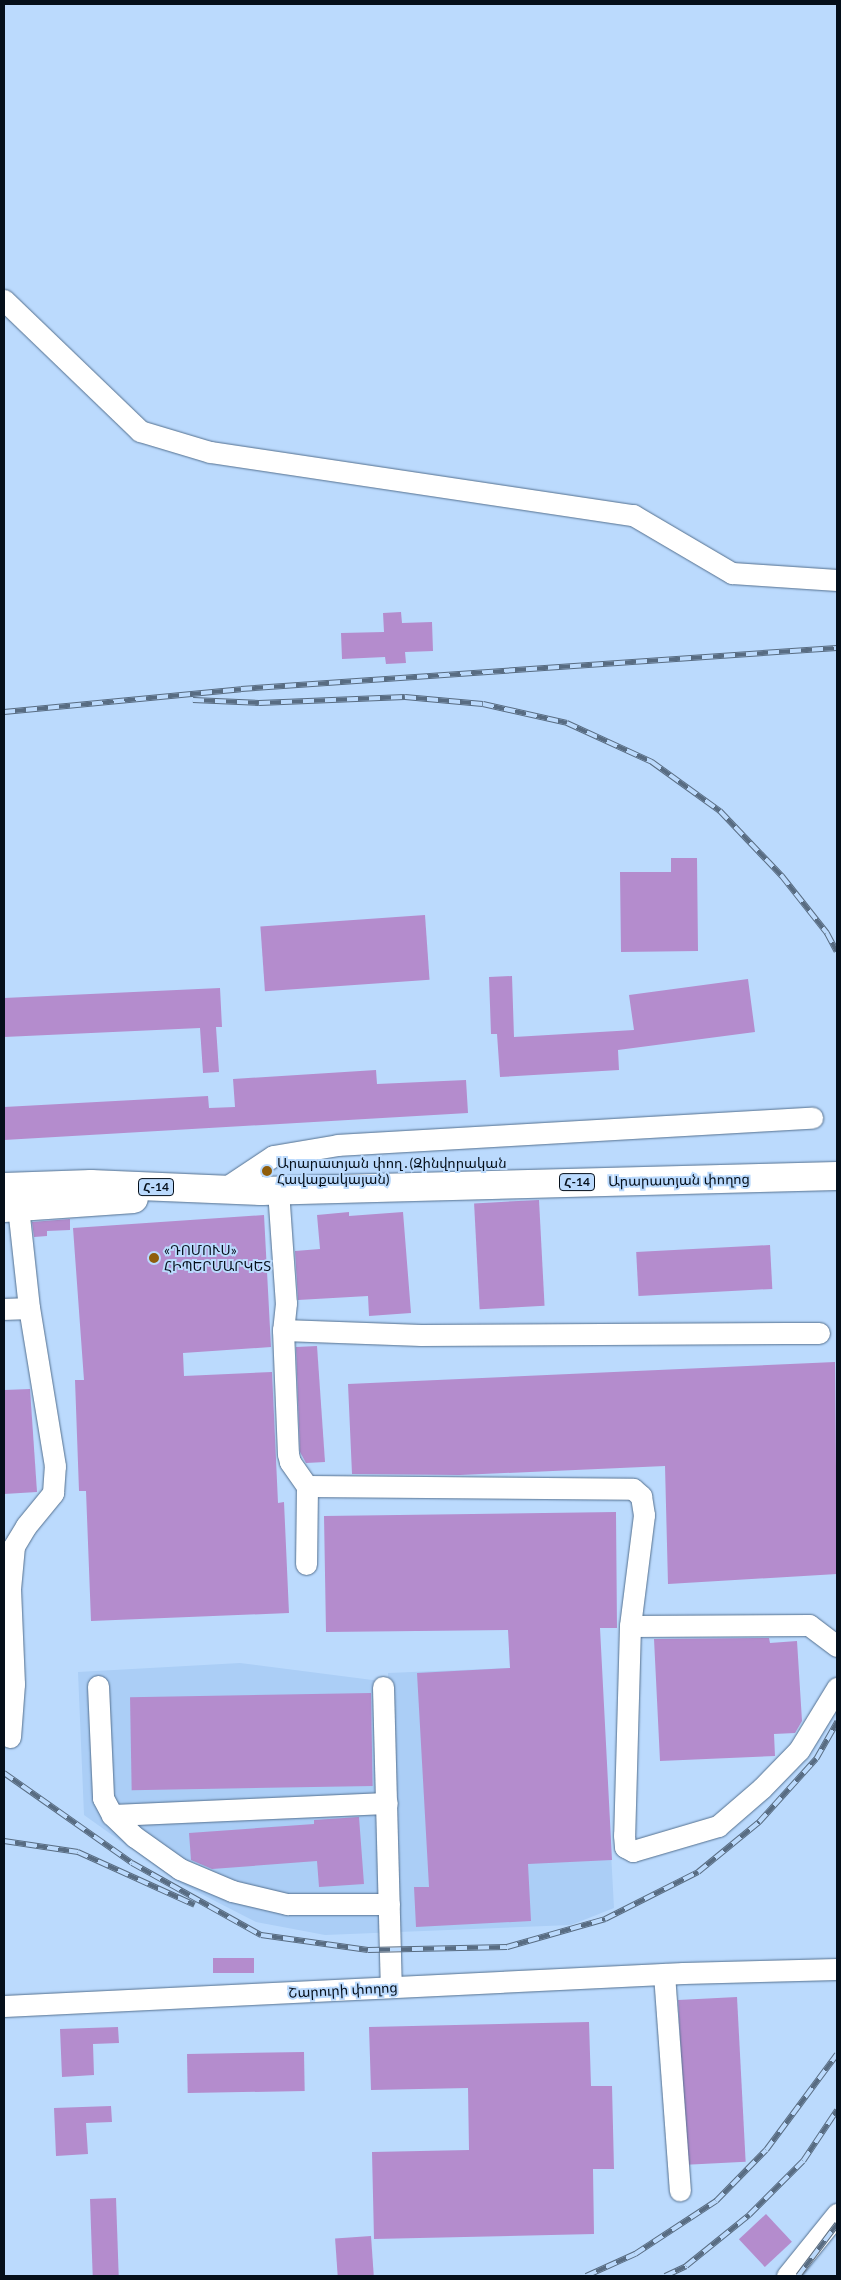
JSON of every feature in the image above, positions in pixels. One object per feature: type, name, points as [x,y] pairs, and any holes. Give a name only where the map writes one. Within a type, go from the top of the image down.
[{"type":"main road","name":"Արարատյան փողոց","points":[[8,1201],[91,1184],[222,1190],[278,1190],[837,1176]]},
{"type":"street","points":[[4,300],[140,431],[210,452],[633,515],[732,573],[837,580]]},
{"type":"street","points":[[222,1190],[273,1156],[338,1145],[812,1118]]},
{"type":"street","points":[[278,1190],[286,1304],[283,1330],[288,1454],[290,1462],[307,1486],[306,1564]]},
{"type":"street","points":[[8,1201],[29,1308],[54,1475],[53,1493],[26,1526],[14,1546],[10,1589],[14,1684],[10,1737]]},
{"type":"street","points":[[4,1309],[29,1308]]},
{"type":"street","points":[[283,1330],[421,1335],[818,1333]]},
{"type":"street","points":[[307,1486],[633,1489],[641,1496],[644,1515],[630,1626],[624,1835],[626,1847],[633,1851],[718,1826],[762,1788],[799,1750],[837,1688]]},
{"type":"street","points":[[630,1626],[809,1625],[837,1646]]},
{"type":"street","points":[[98,1686],[102,1798],[112,1815],[135,1837],[180,1868],[232,1891],[287,1904],[389,1904]]},
{"type":"street","points":[[384,1687],[392,1987]]},
{"type":"street","points":[[112,1815],[387,1803]]},
{"type":"street","name":"Շարուրի փողոց","points":[[4,2006],[674,1973],[837,1969]]},
{"type":"street","points":[[674,1973],[680,2190]]},
{"type":"street","points":[[787,2276],[837,2214]]},
{"type":"shaded area","points":[[600,1646],[614,1908],[571,1925],[325,1935],[256,1922],[178,1882],[84,1815],[78,1672],[240,1663],[388,1682],[388,1673],[510,1668],[509,1650]]},
{"type":"building","points":[[401,612],[402,623],[432,622],[433,651],[405,652],[406,663],[386,664],[385,657],[342,659],[341,633],[384,632],[383,613]]},
{"type":"building","points":[[671,858],[697,858],[698,951],[621,952],[620,872],[671,872]]},
{"type":"building","points":[[425,915],[430,980],[265,991],[260,927]]},
{"type":"building","points":[[512,976],[514,1037],[634,1030],[629,995],[748,979],[755,1032],[618,1050],[619,1070],[500,1077],[497,1034],[491,1034],[489,977]]},
{"type":"building","points":[[220,988],[222,1027],[216,1027],[219,1072],[203,1073],[200,1028],[4,1037],[4,998]]},
{"type":"building","points":[[376,1070],[377,1084],[466,1080],[468,1113],[4,1140],[4,1107],[208,1096],[209,1108],[235,1107],[233,1079]]},
{"type":"building","points":[[539,1200],[545,1306],[480,1309],[474,1203]]},
{"type":"building","points":[[349,1212],[349,1216],[403,1212],[411,1313],[369,1316],[368,1296],[298,1300],[295,1251],[320,1249],[317,1215]]},
{"type":"building","points":[[264,1215],[271,1347],[183,1353],[184,1376],[272,1372],[278,1503],[284,1502],[289,1613],[91,1621],[86,1491],[79,1491],[75,1380],[84,1380],[73,1228]]},
{"type":"building","points":[[70,1219],[70,1230],[47,1231],[47,1236],[34,1237],[32,1222]]},
{"type":"building","points":[[770,1245],[772,1289],[638,1296],[636,1252]]},
{"type":"building","points":[[317,1346],[325,1462],[306,1463],[300,1452],[296,1347]]},
{"type":"building","points":[[835,1362],[837,1574],[668,1584],[665,1466],[460,1475],[352,1474],[348,1384]]},
{"type":"building","points":[[30,1389],[37,1492],[4,1494],[4,1390]]},
{"type":"building","points":[[616,1512],[617,1628],[600,1628],[612,1860],[528,1864],[531,1921],[416,1927],[414,1887],[429,1887],[417,1673],[510,1668],[508,1630],[326,1632],[324,1516]]},
{"type":"building","points":[[769,1638],[770,1643],[797,1641],[802,1721],[795,1733],[774,1734],[775,1756],[660,1761],[654,1639]]},
{"type":"building","points":[[371,1693],[373,1786],[132,1790],[130,1697]]},
{"type":"building","points":[[359,1817],[364,1884],[319,1887],[317,1861],[212,1869],[191,1860],[189,1833],[314,1824],[314,1820]]},
{"type":"building","points":[[213,1958],[254,1958],[254,1973],[213,1973]]},
{"type":"building","points":[[737,1997],[746,2162],[687,2165],[678,2000]]},
{"type":"building","points":[[589,2022],[591,2086],[612,2086],[614,2169],[593,2169],[594,2234],[374,2239],[372,2152],[469,2150],[468,2088],[371,2090],[369,2027]]},
{"type":"building","points":[[118,2027],[119,2043],[93,2044],[94,2075],[62,2077],[60,2029]]},
{"type":"building","points":[[304,2052],[305,2091],[188,2093],[187,2054]]},
{"type":"building","points":[[111,2106],[112,2122],[86,2123],[88,2154],[56,2156],[54,2108]]},
{"type":"building","points":[[116,2198],[119,2276],[93,2276],[90,2199]]},
{"type":"building","points":[[766,2214],[792,2242],[765,2267],[739,2239]]},
{"type":"building","points":[[371,2236],[374,2276],[338,2276],[335,2239]]},
{"type":"railway","points":[[4,712],[241,689],[837,648]]},
{"type":"railway","points":[[193,700],[259,703],[405,697],[483,704],[567,723],[652,762],[720,811],[782,876],[827,933],[837,952]]},
{"type":"railway","points":[[4,1773],[132,1863],[261,1935],[368,1950],[507,1947],[605,1919],[698,1872],[759,1822],[816,1759],[837,1722]]},
{"type":"railway","points":[[4,1841],[78,1852],[195,1905]]},
{"type":"railway","points":[[586,2276],[635,2254],[716,2201],[766,2150],[837,2054]]},
{"type":"railway","points":[[665,2276],[686,2266],[749,2215],[803,2161],[837,2110]]},
{"type":"railway","points":[[798,2276],[837,2224]]},
{"type":"place","name":"Արարատյան փող․(Զինվորական Հավաքակայան)","points":[[267,1171]]},
{"type":"place","name":"«ԴՈՄՈՒՍ» ՀԻՊԵՐՄԱՐԿԵՏ","points":[[154,1258]]}]
